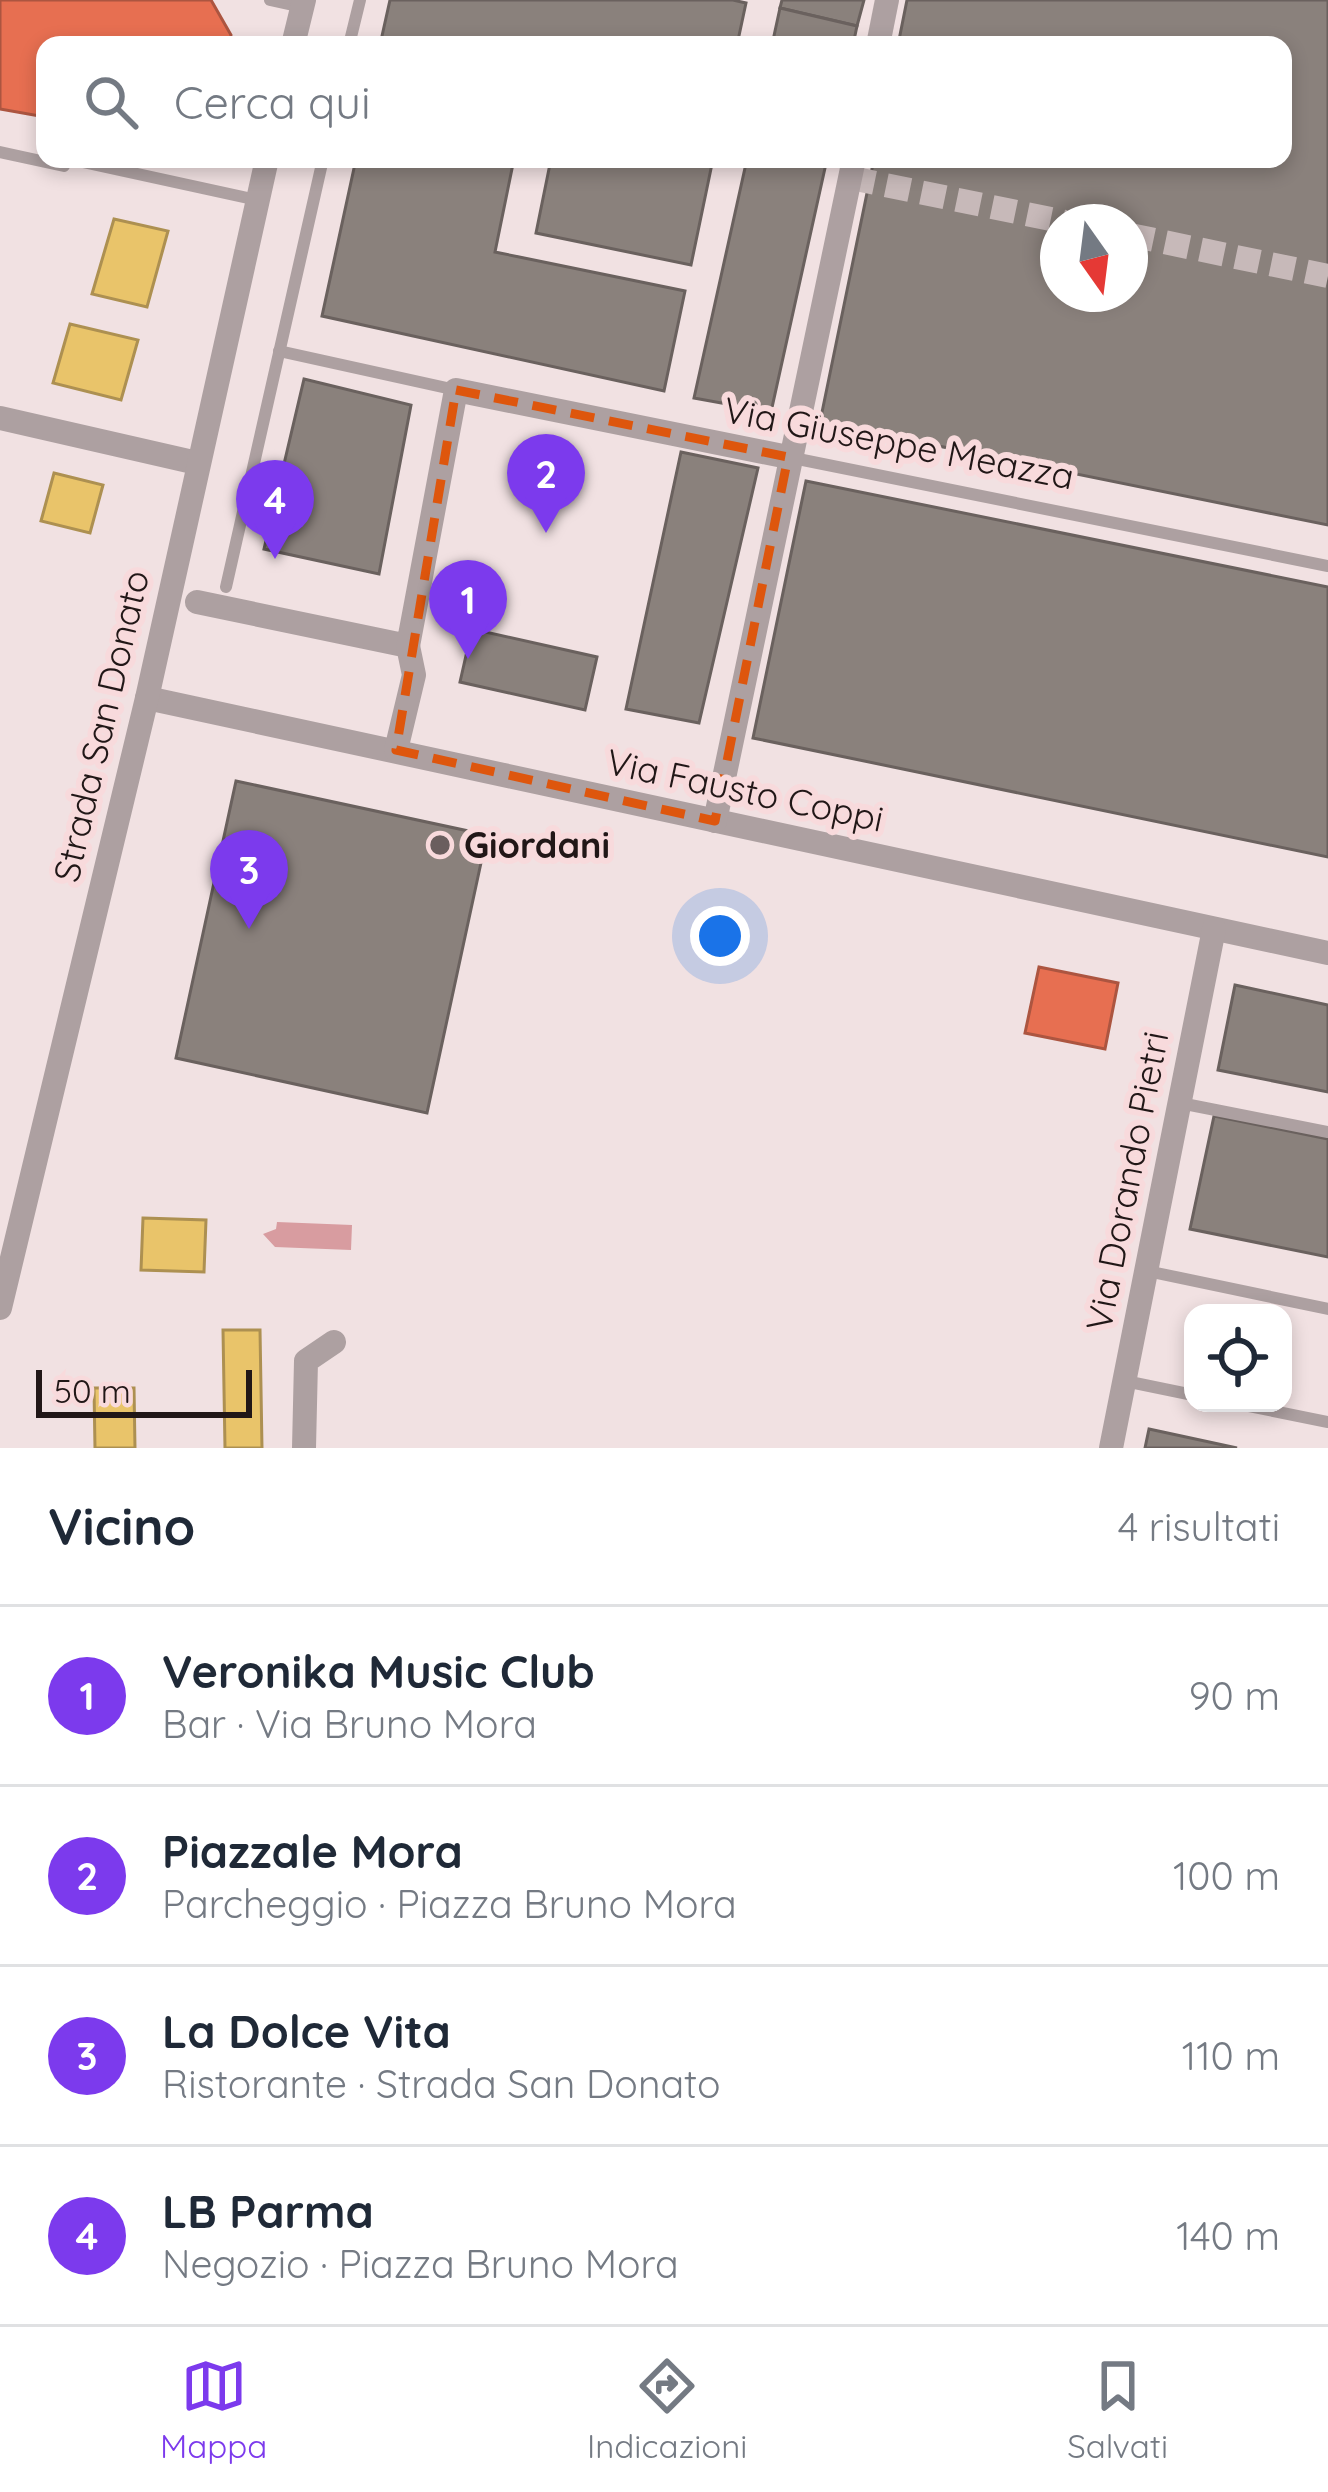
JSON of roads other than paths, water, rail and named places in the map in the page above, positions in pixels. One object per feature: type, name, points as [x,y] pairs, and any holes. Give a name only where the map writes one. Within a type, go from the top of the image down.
[{"type":"street","points":[[880,36],[887,0]]},
{"type":"street","points":[[295,36],[303,3]]},
{"type":"street","name":"Strada San Donato","points":[[0,1308],[147,698],[265,168]]},
{"type":"street","points":[[715,821],[852,168]]},
{"type":"street","points":[[396,750],[414,675],[408,646],[456,390]]},
{"type":"street","name":"Via Giuseppe Meazza","points":[[456,390],[788,458]]},
{"type":"street","points":[[0,418],[197,463]]},
{"type":"street","points":[[197,602],[408,646]]},
{"type":"street","name":"Via Fausto Coppi","points":[[147,698],[1328,953]]},
{"type":"street","name":"Via Dorando Pietri","points":[[1112,1448],[1214,928]]},
{"type":"street","points":[[304,1448],[306,1361],[334,1342]]},
{"type":"lane","points":[[270,0],[303,3]]},
{"type":"lane","points":[[351,36],[360,0]]},
{"type":"lane","points":[[0,152],[36,158]]},
{"type":"lane","points":[[92,168],[258,200]]},
{"type":"lane","points":[[226,587],[321,168]]},
{"type":"lane","points":[[279,351],[456,390]]},
{"type":"lane","name":"Via Giuseppe Meazza","points":[[788,458],[1328,566]]},
{"type":"lane","points":[[1179,1102],[1328,1132]]},
{"type":"lane","points":[[1146,1271],[1328,1309]]},
{"type":"lane","points":[[1125,1381],[1184,1393]]},
{"type":"lane","points":[[1279,1412],[1328,1422]]},
{"type":"tunnel","points":[[851,178],[1040,217]]},
{"type":"tunnel","points":[[1148,239],[1328,276]]},
{"type":"place","name":"Piazzale Mora","points":[[546,533]]},
{"type":"place","name":"LB Parma","points":[[275,559]]},
{"type":"place","name":"Veronika Music Club","points":[[468,659]]},
{"type":"place","name":"Giordani","points":[[440,845]]},
{"type":"place","name":"La Dolce Vita","points":[[249,929]]}]
